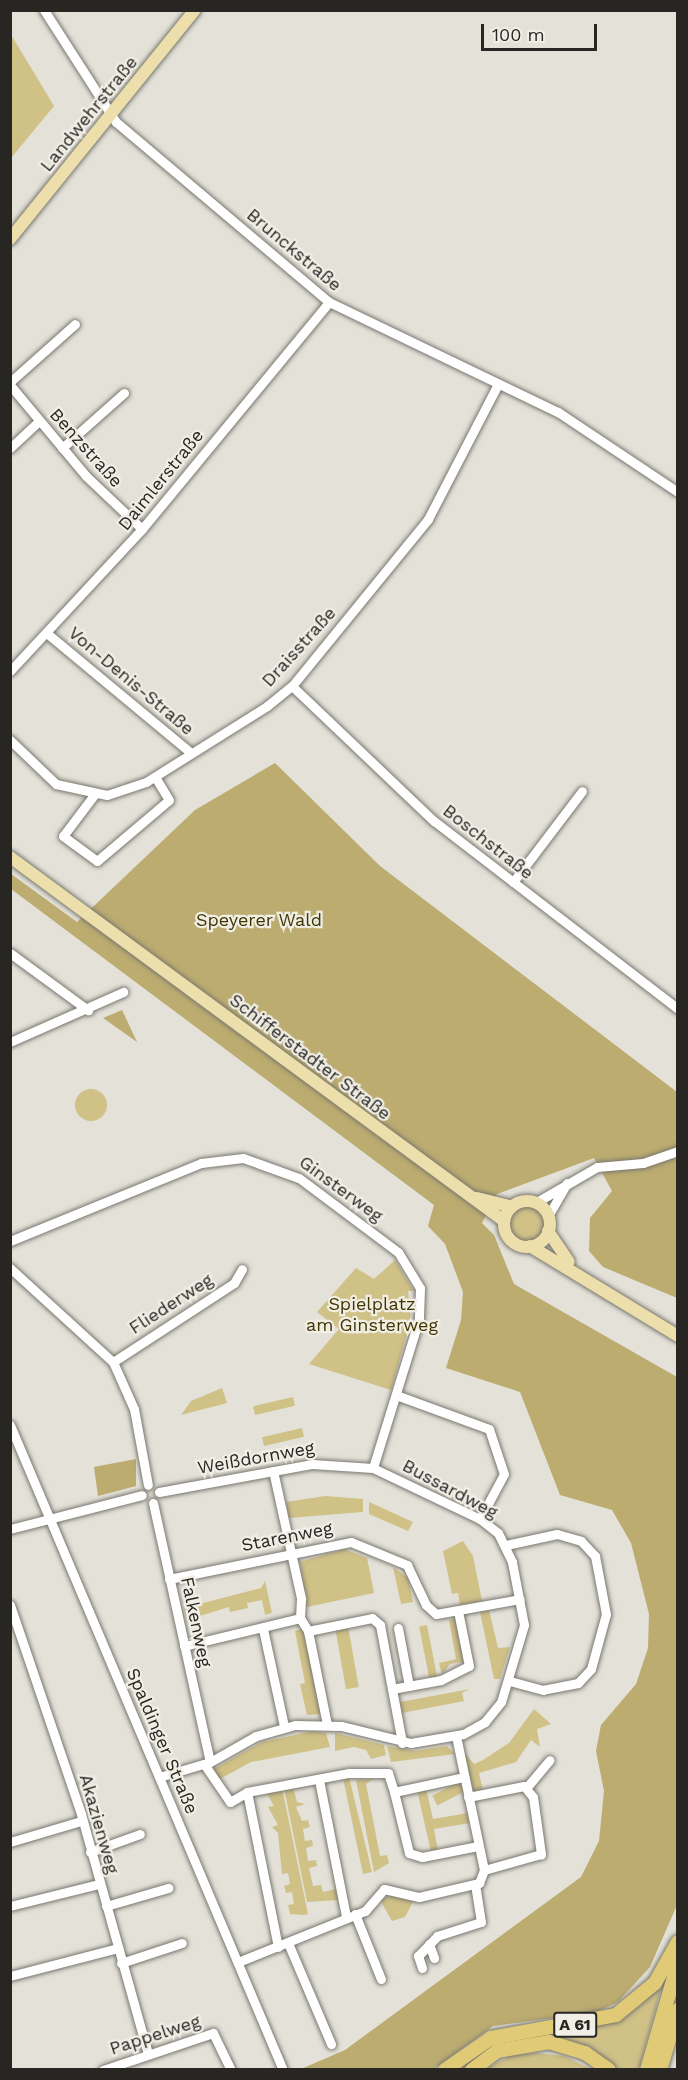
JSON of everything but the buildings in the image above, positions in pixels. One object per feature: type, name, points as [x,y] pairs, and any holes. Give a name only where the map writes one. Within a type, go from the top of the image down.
[{"type":"highway","name":"A 61","points":[[446,2070],[491,2038],[616,2015],[655,1983],[678,1942]]},
{"type":"highway","points":[[647,2070],[678,1963]]},
{"type":"highway","points":[[662,2070],[678,2010]]},
{"type":"highway","points":[[472,2070],[497,2051],[530,2042],[567,2046],[609,2070]]},
{"type":"highway","points":[[662,2070],[678,2042]]},
{"type":"main road","name":"Landwehrstraße","points":[[10,239],[195,10]]},
{"type":"main road","name":"Schifferstadter Straße","points":[[10,857],[504,1221]]},
{"type":"main road","name":"Schifferstadter Straße","points":[[447,1181],[479,1199],[512,1207]]},
{"type":"main road","points":[[577,1273],[548,1231],[548,1216],[535,1203],[512,1207],[504,1221],[512,1241],[531,1246],[678,1336]]},
{"type":"main road","points":[[531,1246],[548,1231]]},
{"type":"street","name":"Brunckstraße","points":[[44,10],[112,115],[329,302],[497,386],[572,420],[678,492]]},
{"type":"street","name":"Daimlerstraße","points":[[10,671],[50,635],[142,529],[329,302]]},
{"type":"street","points":[[10,384],[75,324]]},
{"type":"street","name":"Benzstraße","points":[[10,384],[62,448],[142,529]]},
{"type":"street","name":"Draisstraße","points":[[10,740],[56,784],[94,795],[128,791],[155,777],[292,686],[428,519],[497,386]]},
{"type":"street","points":[[62,448],[124,393]]},
{"type":"street","points":[[10,448],[39,421]]},
{"type":"street","name":"Von-Denis-Straße","points":[[50,635],[191,753]]},
{"type":"street","name":"Boschstraße","points":[[292,686],[419,808],[678,1009]]},
{"type":"street","points":[[94,795],[63,836],[97,861],[168,800],[155,777]]},
{"type":"street","points":[[513,882],[582,791]]},
{"type":"street","points":[[10,953],[88,1010]]},
{"type":"street","points":[[10,1042],[88,1010],[123,992]]},
{"type":"street","points":[[535,1203],[571,1179],[597,1167],[643,1163],[678,1151]]},
{"type":"street","name":"Ginsterweg","points":[[10,1241],[201,1163],[243,1158],[285,1169],[398,1252],[413,1269],[422,1308],[373,1468]]},
{"type":"street","points":[[548,1216],[571,1179]]},
{"type":"street","points":[[10,1268],[113,1362],[134,1409],[148,1485],[142,1495],[10,1529]]},
{"type":"street","name":"Fliederweg","points":[[113,1362],[234,1282],[242,1269]]},
{"type":"street","points":[[396,1395],[489,1429],[504,1474],[480,1519]]},
{"type":"street","name":"Spaldinger Straße","points":[[10,1425],[283,2070]]},
{"type":"street","name":"Weißdornweg","points":[[159,1492],[329,1463],[373,1468]]},
{"type":"street","name":"Bussardweg","points":[[159,1777],[207,1763],[284,1726],[327,1724],[402,1743],[456,1736],[476,1728],[496,1710],[510,1680],[524,1634],[520,1599],[506,1545],[480,1519],[373,1468]]},
{"type":"street","points":[[273,1471],[291,1553],[300,1618],[308,1631],[327,1724]]},
{"type":"street","points":[[142,1495],[153,1503],[159,1492],[148,1485]]},
{"type":"street","name":"Falkenweg","points":[[153,1503],[207,1763],[226,1802],[247,1792]]},
{"type":"street","points":[[506,1545],[556,1534],[581,1542],[597,1563],[606,1614],[591,1669],[578,1683],[543,1690],[510,1680]]},
{"type":"street","name":"Starenweg","points":[[169,1579],[344,1543],[366,1545],[412,1569],[432,1612],[458,1611],[520,1599]]},
{"type":"street","name":"Akazienweg","points":[[10,1605],[81,1821],[148,2054]]},
{"type":"street","points":[[392,1689],[441,1680],[469,1666],[458,1611]]},
{"type":"street","points":[[184,1646],[263,1629],[300,1618]]},
{"type":"street","points":[[308,1631],[372,1618],[380,1625],[402,1743]]},
{"type":"street","points":[[398,1628],[409,1686]]},
{"type":"street","points":[[263,1629],[284,1726]]},
{"type":"street","points":[[422,1968],[418,1956],[440,1934],[481,1922],[475,1886],[484,1870],[456,1736]]},
{"type":"street","points":[[468,1797],[527,1788],[550,1760]]},
{"type":"street","points":[[278,1947],[247,1792],[318,1780],[388,1773],[408,1853],[422,1857],[478,1846]]},
{"type":"street","points":[[394,1792],[464,1777]]},
{"type":"street","points":[[318,1780],[350,1915],[381,1979]]},
{"type":"street","points":[[484,1870],[541,1854],[527,1788]]},
{"type":"street","points":[[10,1842],[81,1821]]},
{"type":"street","points":[[90,1852],[140,1834]]},
{"type":"street","points":[[10,1906],[99,1884]]},
{"type":"street","points":[[238,1962],[368,1909],[378,1894],[397,1887],[419,1897],[475,1886]]},
{"type":"street","points":[[106,1906],[168,1888]]},
{"type":"street","points":[[121,1962],[182,1943]]},
{"type":"street","points":[[288,1943],[331,2044]]},
{"type":"street","points":[[429,1944],[434,1958]]},
{"type":"street","points":[[10,1976],[118,1948]]},
{"type":"street","name":"Pappelweg","points":[[103,2070],[213,2033],[231,2070]]},
{"type":"green space","points":[[10,33],[54,106],[11,158],[10,158]]},
{"type":"green space","name":"Speyerer Wald","points":[[275,763],[380,866],[677,1092],[677,1298],[603,1267],[589,1251],[590,1218],[612,1191],[594,1158],[497,1194],[482,1223],[494,1235],[514,1284],[677,1377],[677,1905],[650,1967],[618,2002],[597,2012],[493,2026],[434,2069],[301,2069],[345,2050],[581,1877],[599,1841],[604,1791],[596,1751],[601,1725],[636,1684],[648,1648],[649,1614],[631,1543],[612,1510],[560,1495],[520,1392],[446,1368],[461,1320],[463,1292],[445,1244],[428,1226],[434,1205],[11,889],[11,874],[77,922],[195,810]]},
{"type":"green space","points":[[122,1010],[137,1042],[103,1018]]},
{"type":"green space","points":[[91,1089],[102,1094],[107,1105],[102,1116],[91,1121],[80,1116],[75,1105],[80,1094]]},
{"type":"green space","points":[[528,1207],[541,1212],[546,1225],[541,1238],[528,1243],[515,1238],[510,1225],[515,1212]]},
{"type":"green space","name":"Spielplatz am Ginsterweg","points":[[395,1260],[414,1291],[408,1291],[411,1319],[391,1390],[309,1364],[339,1329],[317,1312],[356,1268],[374,1279]]},
{"type":"green space","points":[[222,1388],[227,1403],[181,1415],[191,1401]]},
{"type":"green space","points":[[293,1397],[295,1406],[255,1415],[253,1406]]},
{"type":"green space","points":[[302,1428],[304,1437],[264,1446],[262,1437]]},
{"type":"green space","points":[[136,1459],[136,1486],[98,1496],[94,1467]]},
{"type":"green space","points":[[325,1496],[363,1499],[363,1512],[289,1518],[286,1502]]},
{"type":"green space","points":[[369,1502],[413,1522],[408,1531],[369,1514]]},
{"type":"green space","points":[[463,1541],[473,1556],[482,1601],[460,1605],[458,1593],[452,1594],[443,1551]]},
{"type":"green space","points":[[344,1549],[367,1558],[374,1593],[307,1607],[300,1562]]},
{"type":"green space","points":[[393,1567],[408,1578],[413,1602],[401,1604]]},
{"type":"green space","points":[[265,1581],[272,1613],[265,1615],[262,1600],[247,1603],[248,1608],[230,1612],[229,1607],[187,1620],[184,1608],[261,1588]]},
{"type":"green space","points":[[489,1610],[498,1648],[510,1647],[500,1679],[494,1679],[480,1612]]},
{"type":"green space","points":[[456,1619],[465,1661],[450,1664],[442,1675],[439,1663],[456,1659],[449,1620]]},
{"type":"green space","points":[[427,1625],[437,1677],[429,1679],[419,1627]]},
{"type":"green space","points":[[348,1626],[359,1687],[346,1689],[335,1628]]},
{"type":"green space","points":[[302,1629],[305,1633],[322,1714],[307,1715],[300,1684],[305,1683],[295,1631]]},
{"type":"green space","points":[[470,1689],[462,1693],[464,1701],[402,1713],[400,1702]]},
{"type":"green space","points":[[534,1709],[551,1724],[537,1729],[540,1747],[531,1740],[516,1762],[479,1773],[483,1791],[473,1791],[464,1752],[474,1764],[483,1760],[509,1743]]},
{"type":"green space","points":[[314,1731],[326,1733],[330,1747],[251,1762],[218,1780],[212,1770],[262,1742]]},
{"type":"green space","points":[[335,1733],[384,1745],[386,1755],[371,1759],[366,1750],[354,1747],[335,1751]]},
{"type":"green space","points":[[387,1746],[415,1751],[447,1746],[455,1754],[391,1762]]},
{"type":"green space","points":[[349,1777],[372,1872],[363,1874],[343,1778]]},
{"type":"green space","points":[[373,1779],[366,1784],[380,1856],[387,1855],[389,1863],[374,1872],[356,1780]]},
{"type":"green space","points":[[459,1782],[464,1792],[437,1805],[432,1796]]},
{"type":"green space","points":[[301,1785],[294,1790],[297,1802],[305,1804],[296,1807],[302,1821],[308,1820],[310,1827],[303,1829],[305,1841],[312,1840],[313,1846],[306,1848],[308,1861],[316,1860],[317,1866],[309,1868],[313,1886],[321,1885],[323,1892],[336,1889],[339,1900],[307,1902],[284,1788]]},
{"type":"green space","points":[[282,1788],[308,1914],[303,1915],[290,1914],[288,1905],[294,1904],[292,1892],[286,1893],[284,1886],[290,1884],[288,1873],[282,1874],[278,1833],[272,1827],[278,1825],[268,1807],[274,1806],[266,1792]]},
{"type":"green space","points":[[426,1788],[433,1819],[468,1813],[470,1823],[434,1829],[438,1851],[431,1852],[417,1790]]},
{"type":"green space","points":[[393,1894],[413,1902],[405,1917],[392,1921],[380,1900]]},
{"type":"green space","points":[[664,1978],[639,2069],[617,2069],[580,2044],[533,2038],[508,2042],[467,2069],[453,2070],[492,2042],[608,2023],[640,2006]]},
{"type":"green space","points":[[537,2053],[564,2056],[591,2069],[485,2069],[512,2055]]}]
